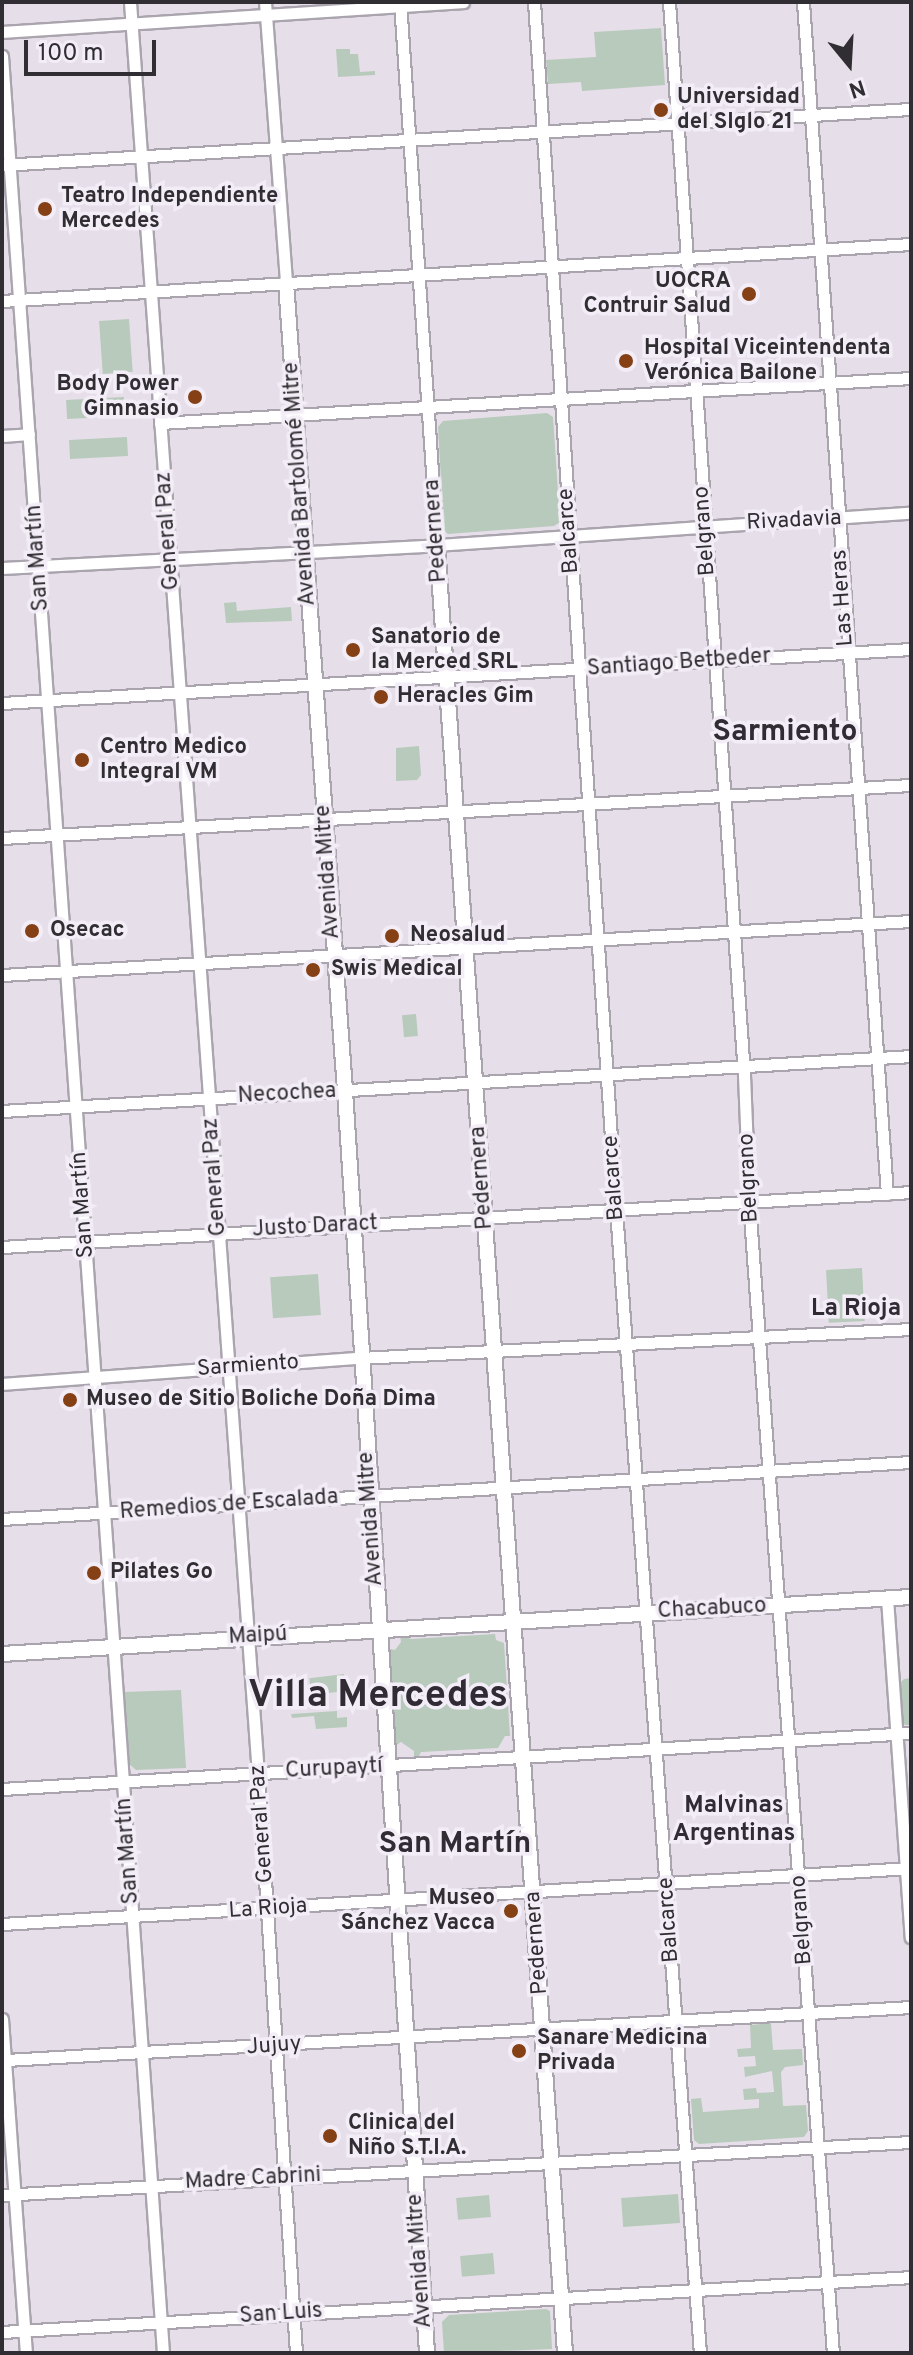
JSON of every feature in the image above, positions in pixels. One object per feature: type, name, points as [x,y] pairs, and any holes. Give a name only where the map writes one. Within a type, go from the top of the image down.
[{"type":"street","name":"General Paz","points":[[130,2],[258,1773],[296,2353]]},
{"type":"street","points":[[265,2],[286,283]]},
{"type":"street","points":[[2,32],[463,2]]},
{"type":"street","name":"Balcarce","points":[[534,2],[616,1210],[658,1748],[700,2353]]},
{"type":"street","name":"Belgrano","points":[[669,2],[734,931],[749,1202],[781,1605],[833,2353]]},
{"type":"street","name":"Las Heras","points":[[803,2],[856,789],[887,1194]]},
{"type":"street","name":"Pedernera","points":[[400,4],[565,2353]]},
{"type":"street","name":"San Martín","points":[[2,56],[6,165],[29,434],[163,2353]]},
{"type":"street","points":[[6,165],[911,109]]},
{"type":"street","points":[[2,301],[911,244]]},
{"type":"street","name":"Avenida Bartolomé Mitre","points":[[286,283],[314,684]]},
{"type":"street","points":[[160,423],[911,378]]},
{"type":"street","points":[[2,436],[29,434]]},
{"type":"street","name":"Rivadavia","points":[[2,568],[437,545],[911,513]]},
{"type":"street","name":"Santiago Betbeder","points":[[2,703],[911,649]]},
{"type":"street","name":"Avenida Mitre","points":[[314,684],[345,1091],[427,2353]]},
{"type":"street","points":[[2,838],[911,785]]},
{"type":"street","points":[[2,975],[911,921]]},
{"type":"street","name":"Necochea","points":[[2,1111],[911,1056]]},
{"type":"street","name":"Justo Daract","points":[[2,1247],[911,1192]]},
{"type":"street","name":"Sarmiento","points":[[2,1384],[360,1358],[911,1329]]},
{"type":"street","name":"Remedios de Escalada","points":[[2,1519],[911,1462]]},
{"type":"street","name":"Chacabuco","points":[[513,1621],[911,1597]]},
{"type":"street","points":[[887,1598],[909,1869],[911,1937]]},
{"type":"street","name":"Maipú","points":[[2,1654],[513,1621]]},
{"type":"street","name":"Curupaytí","points":[[2,1789],[911,1733]]},
{"type":"street","name":"La Rioja","points":[[2,1924],[909,1869]]},
{"type":"street","name":"Jujuy","points":[[6,2060],[276,2046],[808,2010],[911,2007]]},
{"type":"street","points":[[2,2019],[26,2353]]},
{"type":"street","name":"Madre Cabrini","points":[[2,2195],[911,2142]]},
{"type":"street","name":"San Luis","points":[[2,2332],[911,2277]]},
{"type":"green space","points":[[661,28],[665,85],[582,91],[581,82],[548,84],[546,60],[596,57],[594,32]]},
{"type":"green space","points":[[336,49],[350,49],[350,54],[358,54],[360,72],[375,71],[375,75],[338,77]]},
{"type":"green space","points":[[129,319],[133,372],[103,374],[99,321]]},
{"type":"green space","points":[[124,397],[125,416],[67,419],[66,400]]},
{"type":"green space","points":[[547,413],[553,417],[560,522],[554,526],[448,534],[444,531],[438,427],[443,421]]},
{"type":"green space","points":[[127,437],[128,456],[70,459],[69,440]]},
{"type":"green space","points":[[236,602],[237,611],[291,607],[292,621],[226,623],[224,603]]},
{"type":"green space","points":[[419,746],[421,775],[417,780],[396,781],[396,748]]},
{"type":"green space","points":[[416,1014],[418,1036],[404,1037],[402,1015]]},
{"type":"green space","points":[[862,1268],[865,1321],[829,1323],[826,1270]]},
{"type":"green space","points":[[318,1274],[321,1315],[273,1318],[270,1277]]},
{"type":"green space","points":[[495,1634],[496,1640],[504,1643],[510,1736],[505,1736],[498,1748],[421,1752],[418,1758],[414,1758],[414,1751],[401,1742],[395,1746],[386,1648],[395,1650],[401,1642],[400,1635],[411,1639]]},
{"type":"green space","points":[[344,1674],[346,1691],[311,1695],[309,1678]]},
{"type":"green space","points":[[911,1678],[911,1725],[905,1725],[902,1722],[899,1684]]},
{"type":"green space","points":[[181,1690],[186,1768],[136,1770],[129,1764],[123,1692]]},
{"type":"green space","points":[[337,1711],[337,1718],[347,1717],[347,1727],[316,1729],[314,1716],[292,1718],[291,1714]]},
{"type":"green space","points":[[771,2023],[773,2050],[802,2049],[803,2065],[785,2067],[781,2072],[783,2106],[806,2105],[808,2131],[804,2137],[699,2144],[694,2140],[691,2099],[701,2098],[703,2112],[759,2108],[759,2099],[744,2100],[743,2089],[756,2088],[757,2093],[774,2092],[772,2071],[745,2077],[744,2067],[756,2066],[755,2056],[738,2057],[737,2049],[751,2048],[750,2025]]},
{"type":"green space","points":[[678,2194],[680,2223],[623,2227],[621,2198]]},
{"type":"green space","points":[[489,2195],[491,2217],[458,2220],[456,2198]]},
{"type":"green space","points":[[493,2253],[495,2274],[462,2277],[460,2256]]},
{"type":"green space","points":[[550,2311],[552,2349],[444,2353],[442,2322],[449,2315]]},
{"type":"place","name":"Universidad del SIglo 21","points":[[661,110]]},
{"type":"place","name":"Teatro Independiente Mercedes","points":[[45,209]]},
{"type":"place","name":"UOCRA Contruir Salud","points":[[749,294]]},
{"type":"place","name":"Hospital Viceintendenta Verónica Bailone","points":[[626,361]]},
{"type":"place","name":"Body Power Gimnasio","points":[[195,397]]},
{"type":"place","name":"Sanatorio de la Merced SRL","points":[[353,650]]},
{"type":"place","name":"Heracles Gim","points":[[381,697]]},
{"type":"place","name":"Centro Medico Integral VM","points":[[82,760]]},
{"type":"place","name":"Osecac","points":[[32,931]]},
{"type":"place","name":"Neosalud","points":[[392,936]]},
{"type":"place","name":"Swis Medical","points":[[313,970]]},
{"type":"place","name":"Museo de Sitio Boliche Doña Dima","points":[[70,1400]]},
{"type":"place","name":"Pilates Go","points":[[94,1573]]},
{"type":"place","name":"Museo Sánchez Vacca","points":[[511,1911]]},
{"type":"place","name":"Sanare Medicina Privada","points":[[519,2051]]},
{"type":"place","name":"Clinica del Niño S.T.I.A.","points":[[330,2136]]},
{"type":"district","name":"Sarmiento","points":[[785,733]]},
{"type":"district","name":"La Rioja","points":[[856,1310]]},
{"type":"district","name":"Villa Mercedes","points":[[378,1697]]},
{"type":"district","name":"Malvinas Argentinas","points":[[734,1821]]},
{"type":"district","name":"San Martín","points":[[455,1845]]}]
